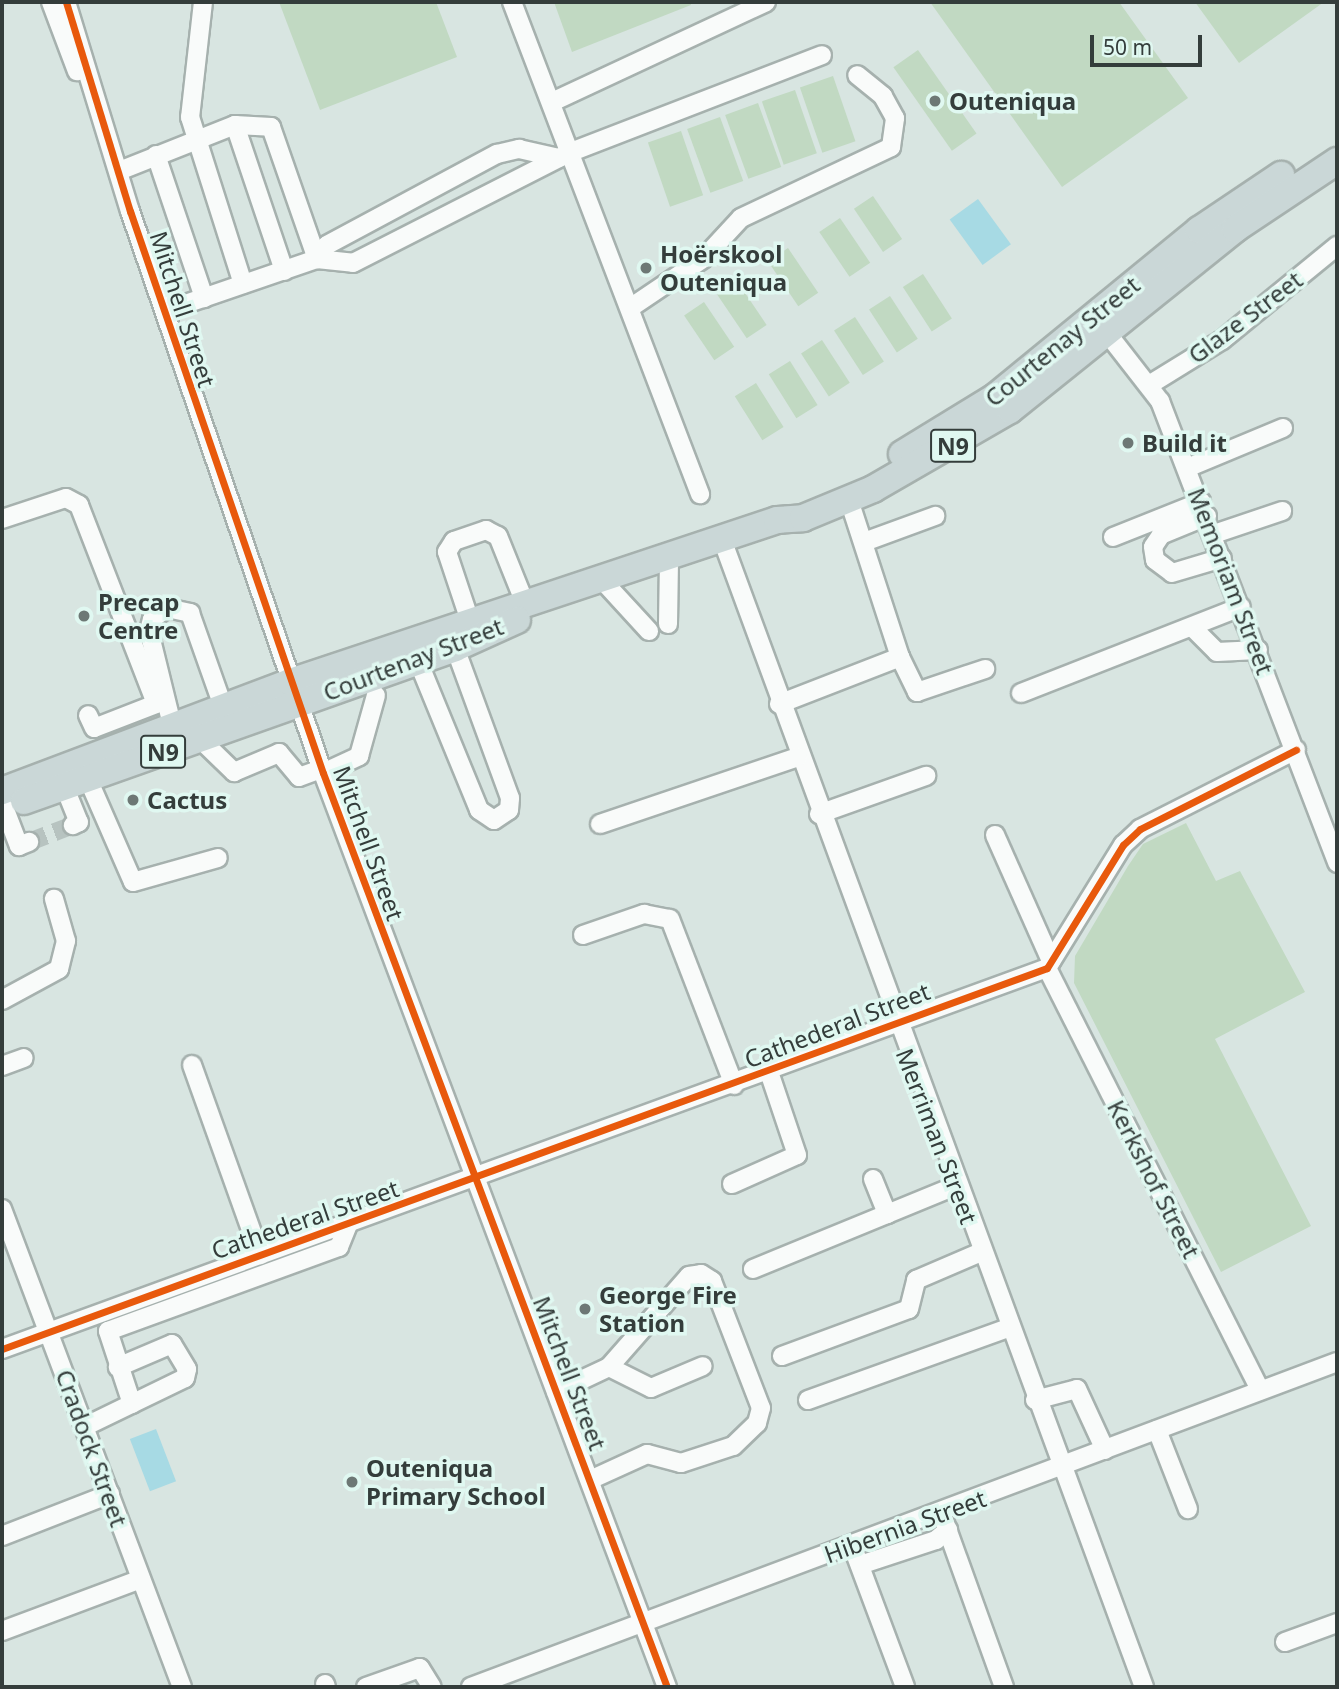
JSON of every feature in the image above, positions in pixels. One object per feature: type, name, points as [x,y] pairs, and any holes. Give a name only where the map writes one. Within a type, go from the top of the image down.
[{"type":"highway","name":"Courtenay Street","points":[[777,520],[803,518],[849,499],[1010,410],[1100,324],[1227,210],[1337,144]]},
{"type":"highway","name":"Courtenay Street","points":[[2,802],[76,783],[199,738],[295,692],[470,621],[669,560],[777,520],[970,414],[1263,208],[1337,161]]},
{"type":"highway","name":"Courtenay Street","points":[[2,802],[225,709],[418,661],[454,648],[594,584]]},
{"type":"street","name":"Mitchell Street","points":[[51,2],[119,171]]},
{"type":"street","name":"Mitchell Street","points":[[66,2],[165,311],[322,771],[667,1687]]},
{"type":"street","points":[[203,2],[188,101],[243,284]]},
{"type":"street","points":[[512,2],[552,102],[565,155],[630,308],[700,494]]},
{"type":"street","points":[[552,102],[765,2]]},
{"type":"street","points":[[165,311],[317,259],[353,263],[565,155],[822,55]]},
{"type":"street","points":[[630,308],[704,258],[741,218],[891,147],[895,118],[883,96],[857,75]]},
{"type":"street","points":[[119,171],[234,125],[271,127],[317,259]]},
{"type":"street","points":[[234,125],[284,271]]},
{"type":"street","points":[[317,259],[327,245],[497,153],[519,149],[565,155]]},
{"type":"street","points":[[156,155],[204,298]]},
{"type":"street","name":"Glaze Street","points":[[1149,384],[1222,340],[1337,246]]},
{"type":"street","name":"Memoriam Street","points":[[1100,324],[1149,384],[1187,468],[1337,863]]},
{"type":"street","points":[[1187,468],[1283,428]]},
{"type":"street","points":[[2,519],[66,498],[79,505],[156,705],[94,728],[88,715]]},
{"type":"street","points":[[849,499],[900,657],[917,692],[985,669]]},
{"type":"street","points":[[1113,537],[1204,509]]},
{"type":"street","points":[[1204,509],[1161,535],[1153,547],[1155,560],[1172,573],[1222,558]]},
{"type":"street","points":[[1214,534],[1282,511]]},
{"type":"street","points":[[864,541],[935,516]]},
{"type":"street","points":[[470,621],[447,552],[454,541],[486,530],[498,536],[525,603]]},
{"type":"street","name":"Merriman Street","points":[[723,542],[895,1023],[1059,1467],[1144,1687]]},
{"type":"street","points":[[668,624],[669,560]]},
{"type":"street","points":[[594,584],[649,631]]},
{"type":"street","points":[[1021,693],[1241,607]]},
{"type":"street","points":[[173,729],[149,631],[167,608],[190,613],[225,709]]},
{"type":"street","points":[[1192,626],[1217,652],[1258,650]]},
{"type":"street","points":[[418,661],[479,810],[494,820],[509,810],[510,798],[454,648]]},
{"type":"street","points":[[779,704],[900,657]]},
{"type":"street","points":[[199,738],[234,772],[279,753],[299,777],[359,756],[376,695]]},
{"type":"street","points":[[1049,964],[1123,845],[1140,829],[1296,750]]},
{"type":"street","points":[[600,824],[798,757]]},
{"type":"street","points":[[819,814],[926,776]]},
{"type":"street","points":[[73,824],[79,822],[76,783]]},
{"type":"street","points":[[76,783],[133,882],[218,858]]},
{"type":"street","points":[[2,802],[19,845],[29,842]]},
{"type":"street","name":"Kerkshof Street","points":[[995,835],[1049,964],[1261,1390]]},
{"type":"street","points":[[2,1000],[58,968],[66,941],[54,899]]},
{"type":"street","points":[[583,935],[644,914],[670,919],[734,1085]]},
{"type":"street","name":"Cathederal Street","points":[[2,1349],[49,1330],[477,1180],[769,1072],[1049,964]]},
{"type":"street","points":[[2,1066],[24,1058]]},
{"type":"street","points":[[192,1065],[260,1255]]},
{"type":"street","points":[[732,1184],[797,1155],[769,1072]]},
{"type":"street","points":[[873,1179],[887,1214]]},
{"type":"street","points":[[752,1269],[955,1186]]},
{"type":"street","name":"Cradock Street","points":[[2,1209],[182,1687]]},
{"type":"street","points":[[132,1404],[108,1331],[340,1247],[348,1224]]},
{"type":"street","points":[[782,1356],[909,1309],[916,1280],[981,1252]]},
{"type":"street","points":[[556,1391],[609,1367],[657,1306],[689,1276],[701,1273],[712,1281],[760,1417],[748,1437],[733,1446],[681,1463],[647,1454],[590,1480]]},
{"type":"street","points":[[808,1400],[1008,1328]]},
{"type":"street","points":[[84,1427],[185,1378],[187,1369],[172,1344],[118,1367]]},
{"type":"street","name":"Hibernia Street","points":[[471,1687],[1337,1362]]},
{"type":"street","points":[[609,1367],[651,1388],[703,1366]]},
{"type":"street","points":[[1035,1400],[1077,1390],[1105,1450]]},
{"type":"street","points":[[1157,1430],[1188,1509]]},
{"type":"street","points":[[2,1536],[110,1494]]},
{"type":"street","points":[[941,1512],[1004,1687]]},
{"type":"street","points":[[860,1565],[936,1541],[948,1530]]},
{"type":"street","points":[[852,1545],[905,1687]]},
{"type":"street","points":[[2,1631],[141,1579]]},
{"type":"street","points":[[1285,1642],[1337,1623]]},
{"type":"street","points":[[366,1687],[420,1668],[432,1687]]},
{"type":"green space","points":[[279,2],[436,2],[457,57],[320,110]]},
{"type":"green space","points":[[554,2],[690,2],[691,5],[572,52]]},
{"type":"green space","points":[[930,2],[1119,2],[1188,98],[1062,187]]},
{"type":"green space","points":[[1195,2],[1324,2],[1239,63]]},
{"type":"green space","name":"Outeniqua","points":[[918,50],[977,134],[952,151],[893,67]]},
{"type":"green space","points":[[833,76],[855,141],[822,153],[800,87]]},
{"type":"green space","points":[[795,90],[817,153],[784,165],[762,101]]},
{"type":"green space","points":[[758,103],[781,167],[748,179],[725,115]]},
{"type":"green space","points":[[720,117],[743,181],[710,193],[687,129]]},
{"type":"green space","points":[[681,131],[703,195],[670,207],[648,142]]},
{"type":"green space","points":[[873,196],[902,239],[883,252],[854,209]]},
{"type":"green space","points":[[840,218],[870,263],[849,277],[819,232]]},
{"type":"green space","points":[[788,248],[818,293],[798,306],[768,261]]},
{"type":"green space","points":[[923,274],[952,318],[932,332],[903,287]]},
{"type":"green space","points":[[737,281],[767,325],[747,338],[717,294]]},
{"type":"green space","points":[[890,296],[918,339],[897,352],[869,310]]},
{"type":"green space","points":[[704,302],[734,347],[714,360],[684,315]]},
{"type":"green space","points":[[855,317],[884,361],[863,375],[834,331]]},
{"type":"green space","points":[[822,340],[850,383],[829,396],[801,354]]},
{"type":"green space","points":[[790,361],[818,405],[796,418],[769,374]]},
{"type":"green space","points":[[756,383],[784,427],[762,440],[735,396]]},
{"type":"green space","points":[[1186,823],[1216,881],[1240,871],[1305,992],[1215,1039],[1311,1226],[1221,1272],[1074,983],[1075,956],[1143,844]]},
{"type":"water","points":[[978,199],[1011,244],[983,265],[950,220]]},
{"type":"water","points":[[156,1429],[176,1481],[150,1491],[130,1439]]},
{"type":"tunnel","points":[[29,842],[73,825]]},
{"type":"cycle path","points":[[66,2],[130,211],[323,773],[667,1687]]},
{"type":"cycle path","points":[[2,1349],[1047,968],[1123,845],[1140,829],[1296,750]]},
{"type":"place","name":"Outeniqua","points":[[935,101]]},
{"type":"place","name":"Hoërskool Outeniqua","points":[[646,268]]},
{"type":"place","name":"Build it","points":[[1128,443]]},
{"type":"place","name":"Precap Centre","points":[[84,616]]},
{"type":"place","name":"Cactus","points":[[133,800]]},
{"type":"place","name":"George Fire Station","points":[[585,1309]]},
{"type":"place","name":"Outeniqua Primary School","points":[[352,1482]]}]
